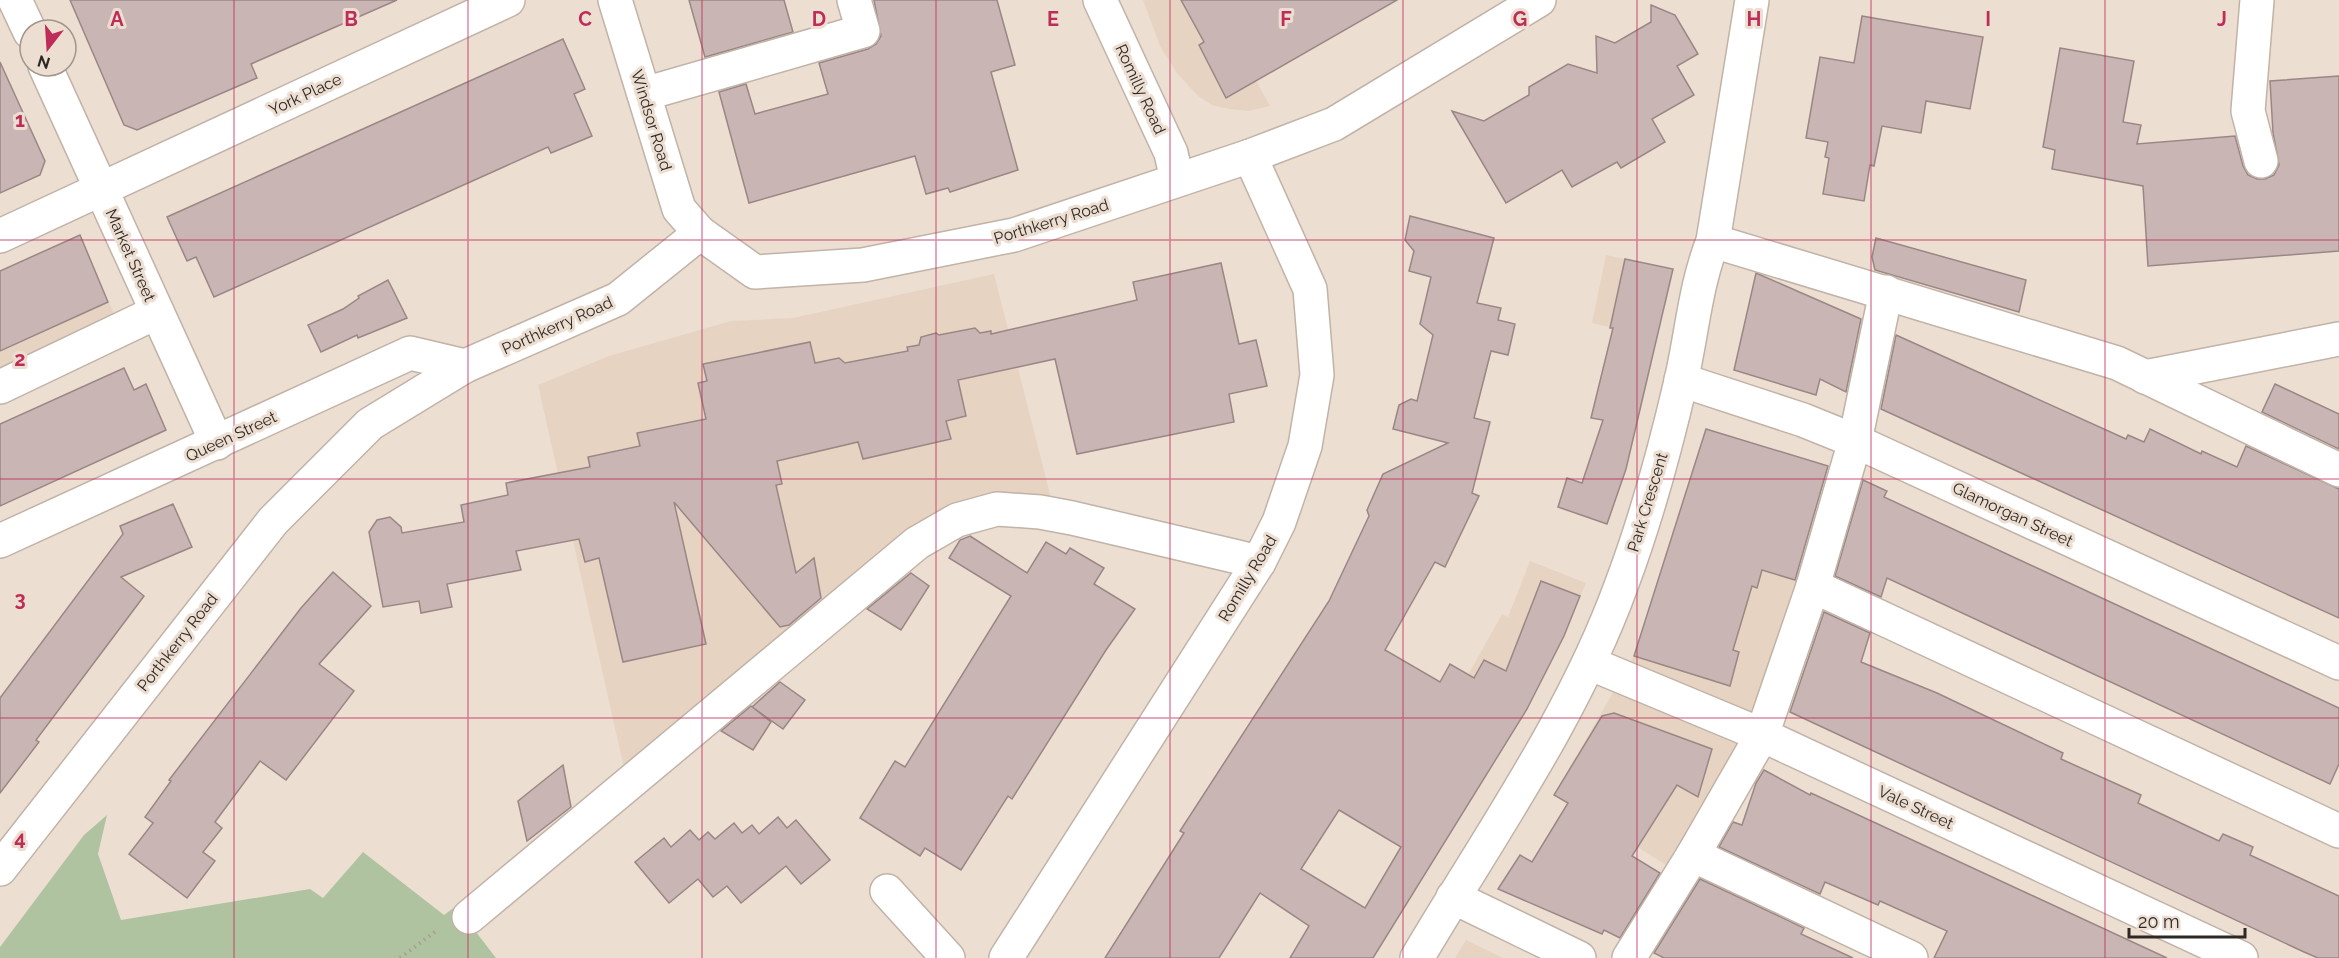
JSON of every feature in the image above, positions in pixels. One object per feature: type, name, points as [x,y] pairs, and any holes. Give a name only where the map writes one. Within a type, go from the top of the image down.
[{"type":"street","points":[[15,0],[23,18]]},
{"type":"street","name":"York Place","points":[[0,236],[508,0]]},
{"type":"street","name":"Windsor Road","points":[[615,0],[679,209],[700,233]]},
{"type":"street","points":[[644,94],[863,31],[854,0]]},
{"type":"street","name":"Romilly Road","points":[[1100,0],[1171,153],[1177,180]]},
{"type":"street","name":"Porthkerry Road","points":[[4,859],[273,521],[370,424],[465,366],[618,299],[700,233],[755,272],[863,265],[1014,235],[1250,156],[1334,124],[1539,0]]},
{"type":"street","name":"Park Crescent","points":[[1417,958],[1546,747],[1589,663],[1621,586],[1659,463],[1681,380],[1702,270],[1713,241],[1752,0]]},
{"type":"street","points":[[2257,0],[2247,111],[2262,161]]},
{"type":"street","name":"Market Street","points":[[51,78],[217,443]]},
{"type":"street","name":"Romilly Road","points":[[1006,958],[1259,562],[1279,522],[1305,446],[1317,375],[1310,289],[1250,156]]},
{"type":"street","points":[[1713,241],[2117,363],[2339,470]]},
{"type":"street","points":[[1629,958],[1693,855],[1761,735],[1813,586],[1855,441],[1886,292]]},
{"type":"street","points":[[0,387],[157,312]]},
{"type":"street","points":[[2145,376],[2339,339]]},
{"type":"street","name":"Queen Street","points":[[0,541],[410,353],[465,366]]},
{"type":"street","name":"Glamorgan Street","points":[[1681,380],[1803,420],[1855,441],[2339,663]]},
{"type":"street","points":[[469,917],[916,543],[957,520],[997,509],[1040,512],[1259,562]]},
{"type":"street","points":[[1813,586],[2339,831]]},
{"type":"street","name":"Vale Street","points":[[1589,663],[1761,735],[2241,958]]},
{"type":"street","points":[[1693,855],[1911,958]]},
{"type":"street","points":[[887,891],[948,958]]},
{"type":"street","points":[[1453,897],[1579,958]]},
{"type":"path","points":[[400,958],[453,918],[469,917]]},
{"type":"shaded area","points":[[1143,0],[1212,0],[1270,106],[1248,111],[1229,109],[1212,105],[1198,96],[1177,73],[1160,46]]},
{"type":"shaded area","points":[[80,235],[118,323],[0,376],[0,271]]},
{"type":"shaded area","points":[[1606,255],[1673,269],[1636,429],[1591,418],[1613,328],[1592,323]]},
{"type":"shaded area","points":[[994,274],[1052,502],[1007,498],[624,768],[538,385],[609,356],[731,321],[793,318]]},
{"type":"shaded area","points":[[1679,514],[1816,556],[1755,733],[1674,870],[1554,795],[1634,656]]},
{"type":"shaded area","points":[[1530,561],[1586,583],[1562,641],[1527,709],[1478,789],[1441,767],[1448,711],[1502,614],[1508,617]]},
{"type":"shaded area","points":[[1466,940],[1503,958],[1455,958]]},
{"type":"green space","points":[[107,815],[98,854],[121,920],[310,889],[323,898],[363,852],[444,915],[456,906],[496,958],[0,958],[0,947],[84,835]]},
{"type":"building","points":[[70,0],[397,0],[251,64],[257,78],[137,130],[124,125]]},
{"type":"building","points":[[689,0],[784,0],[793,32],[705,57]]},
{"type":"building","points":[[874,0],[997,0],[1015,65],[991,72],[1018,170],[950,192],[948,188],[926,194],[915,156],[749,203],[719,92],[746,84],[755,114],[828,94],[819,63],[868,49],[876,44],[881,36]]},
{"type":"building","points":[[1181,0],[1397,0],[1226,98],[1199,45],[1204,42]]},
{"type":"building","points":[[1651,5],[1675,15],[1698,54],[1677,66],[1694,95],[1652,119],[1665,142],[1621,168],[1617,162],[1572,187],[1562,170],[1506,203],[1452,111],[1484,121],[1529,95],[1529,87],[1568,64],[1597,73],[1596,36],[1615,43],[1651,22]]},
{"type":"building","points":[[1862,16],[1983,37],[1970,109],[1926,101],[1921,133],[1882,126],[1874,166],[1870,165],[1864,201],[1823,194],[1829,158],[1825,157],[1828,142],[1806,138],[1820,57],[1854,63]]},
{"type":"building","points":[[563,39],[585,89],[574,94],[592,136],[551,153],[548,147],[214,297],[196,257],[187,261],[167,217]]},
{"type":"building","points":[[2060,48],[2134,61],[2123,122],[2141,125],[2137,144],[2235,136],[2243,166],[2248,175],[2257,179],[2265,179],[2274,175],[2279,165],[2273,133],[2270,81],[2339,76],[2339,251],[2148,266],[2143,186],[2052,169],[2055,150],[2043,147]]},
{"type":"building","points":[[0,62],[45,161],[40,175],[0,193]]},
{"type":"building","points":[[1410,216],[1494,238],[1477,303],[1501,308],[1498,320],[1515,324],[1508,355],[1491,351],[1474,418],[1490,422],[1472,493],[1479,496],[1445,567],[1435,562],[1385,650],[1440,682],[1450,664],[1474,678],[1484,660],[1506,671],[1541,581],[1580,596],[1564,636],[1527,709],[1373,958],[1290,958],[1309,926],[1260,893],[1219,958],[1105,958],[1184,833],[1180,831],[1329,601],[1369,516],[1367,510],[1383,474],[1448,443],[1393,429],[1399,405],[1411,399],[1417,401],[1433,335],[1420,324],[1431,277],[1409,271],[1414,251],[1405,240]],"holes":[[[1339,810],[1401,847],[1365,908],[1301,869]]]},
{"type":"building","points":[[80,235],[108,302],[0,351],[0,271]]},
{"type":"building","points":[[1876,238],[2026,280],[2019,312],[1875,270],[1872,257]]},
{"type":"building","points":[[1625,259],[1673,269],[1626,469],[1607,524],[1558,507],[1567,478],[1582,483],[1603,420],[1591,418],[1613,328],[1610,328]]},
{"type":"building","points":[[1221,263],[1239,344],[1256,340],[1267,386],[1229,394],[1234,422],[1077,454],[1055,359],[958,380],[966,416],[946,421],[951,439],[863,459],[858,442],[777,461],[782,484],[776,485],[796,573],[814,558],[821,598],[789,625],[780,627],[674,502],[706,644],[623,662],[599,558],[585,562],[579,539],[516,551],[521,570],[447,584],[452,607],[421,613],[419,601],[383,607],[369,532],[377,520],[390,517],[401,527],[402,533],[464,522],[461,505],[508,495],[506,483],[590,467],[588,457],[640,446],[637,433],[706,419],[698,383],[707,381],[703,364],[810,342],[815,363],[839,358],[845,363],[908,351],[907,347],[919,345],[921,337],[936,333],[939,335],[975,328],[980,333],[991,331],[991,334],[1137,300],[1133,282]]},
{"type":"building","points":[[1756,273],[1861,319],[1846,392],[1820,379],[1816,395],[1734,370]]},
{"type":"building","points":[[388,280],[407,318],[358,338],[357,335],[321,352],[308,325],[343,309],[359,298],[358,296]]},
{"type":"building","points":[[1896,335],[2126,439],[2128,435],[2144,442],[2150,429],[2201,454],[2202,451],[2237,467],[2246,446],[2339,489],[2339,618],[1881,409]]},
{"type":"building","points":[[124,368],[134,390],[146,384],[166,430],[0,506],[0,424]]},
{"type":"building","points":[[2275,384],[2339,414],[2339,449],[2262,412]]},
{"type":"building","points":[[1706,429],[1828,466],[1795,580],[1762,570],[1757,588],[1752,586],[1733,650],[1739,652],[1730,686],[1634,656]]},
{"type":"building","points":[[1863,480],[1887,491],[1884,497],[2339,708],[2339,764],[2330,784],[1887,578],[1881,597],[1835,576]]},
{"type":"building","points":[[173,504],[192,547],[121,577],[144,596],[36,740],[39,742],[0,793],[0,698],[123,534],[120,526]]},
{"type":"building","points":[[970,536],[1027,573],[1046,542],[1066,554],[1070,548],[1104,568],[1094,584],[1135,609],[1106,650],[1012,799],[1008,796],[961,870],[925,848],[920,856],[860,818],[895,761],[905,767],[1011,596],[949,558],[960,540]]},
{"type":"building","points":[[333,572],[371,606],[319,664],[354,691],[286,780],[260,761],[215,822],[222,828],[203,852],[215,861],[187,898],[129,854],[153,823],[145,817],[171,781],[169,780],[301,608]]},
{"type":"building","points":[[911,573],[929,586],[901,630],[867,609]]},
{"type":"building","points":[[1824,612],[1870,633],[1861,662],[1937,693],[2063,753],[2061,759],[2141,795],[2138,803],[2219,841],[2223,834],[2253,847],[2250,855],[2339,896],[2339,958],[2318,958],[2304,952],[1790,712]]},
{"type":"building","points":[[780,682],[805,700],[783,729],[752,707]]},
{"type":"building","points":[[751,706],[771,722],[753,750],[721,731]]},
{"type":"building","points":[[1614,713],[1712,749],[1698,797],[1677,785],[1632,856],[1660,873],[1620,938],[1604,930],[1602,934],[1498,889],[1520,855],[1532,862],[1568,803],[1554,795],[1602,716]]},
{"type":"building","points":[[563,765],[571,807],[527,841],[518,801]]},
{"type":"building","points":[[1764,770],[1810,795],[1811,793],[2167,958],[1934,958],[1947,931],[1880,901],[1878,905],[1825,882],[1820,894],[1719,847],[1733,822],[1742,825],[1756,783]]},
{"type":"building","points":[[778,817],[787,828],[796,820],[830,860],[801,884],[786,866],[741,903],[727,886],[713,897],[698,879],[669,903],[635,862],[664,838],[671,847],[690,830],[699,840],[708,832],[715,839],[734,823],[742,833],[752,825],[759,834]]},
{"type":"building","points":[[1700,879],[1804,928],[1801,934],[1853,958],[1664,958],[1654,953]]}]
